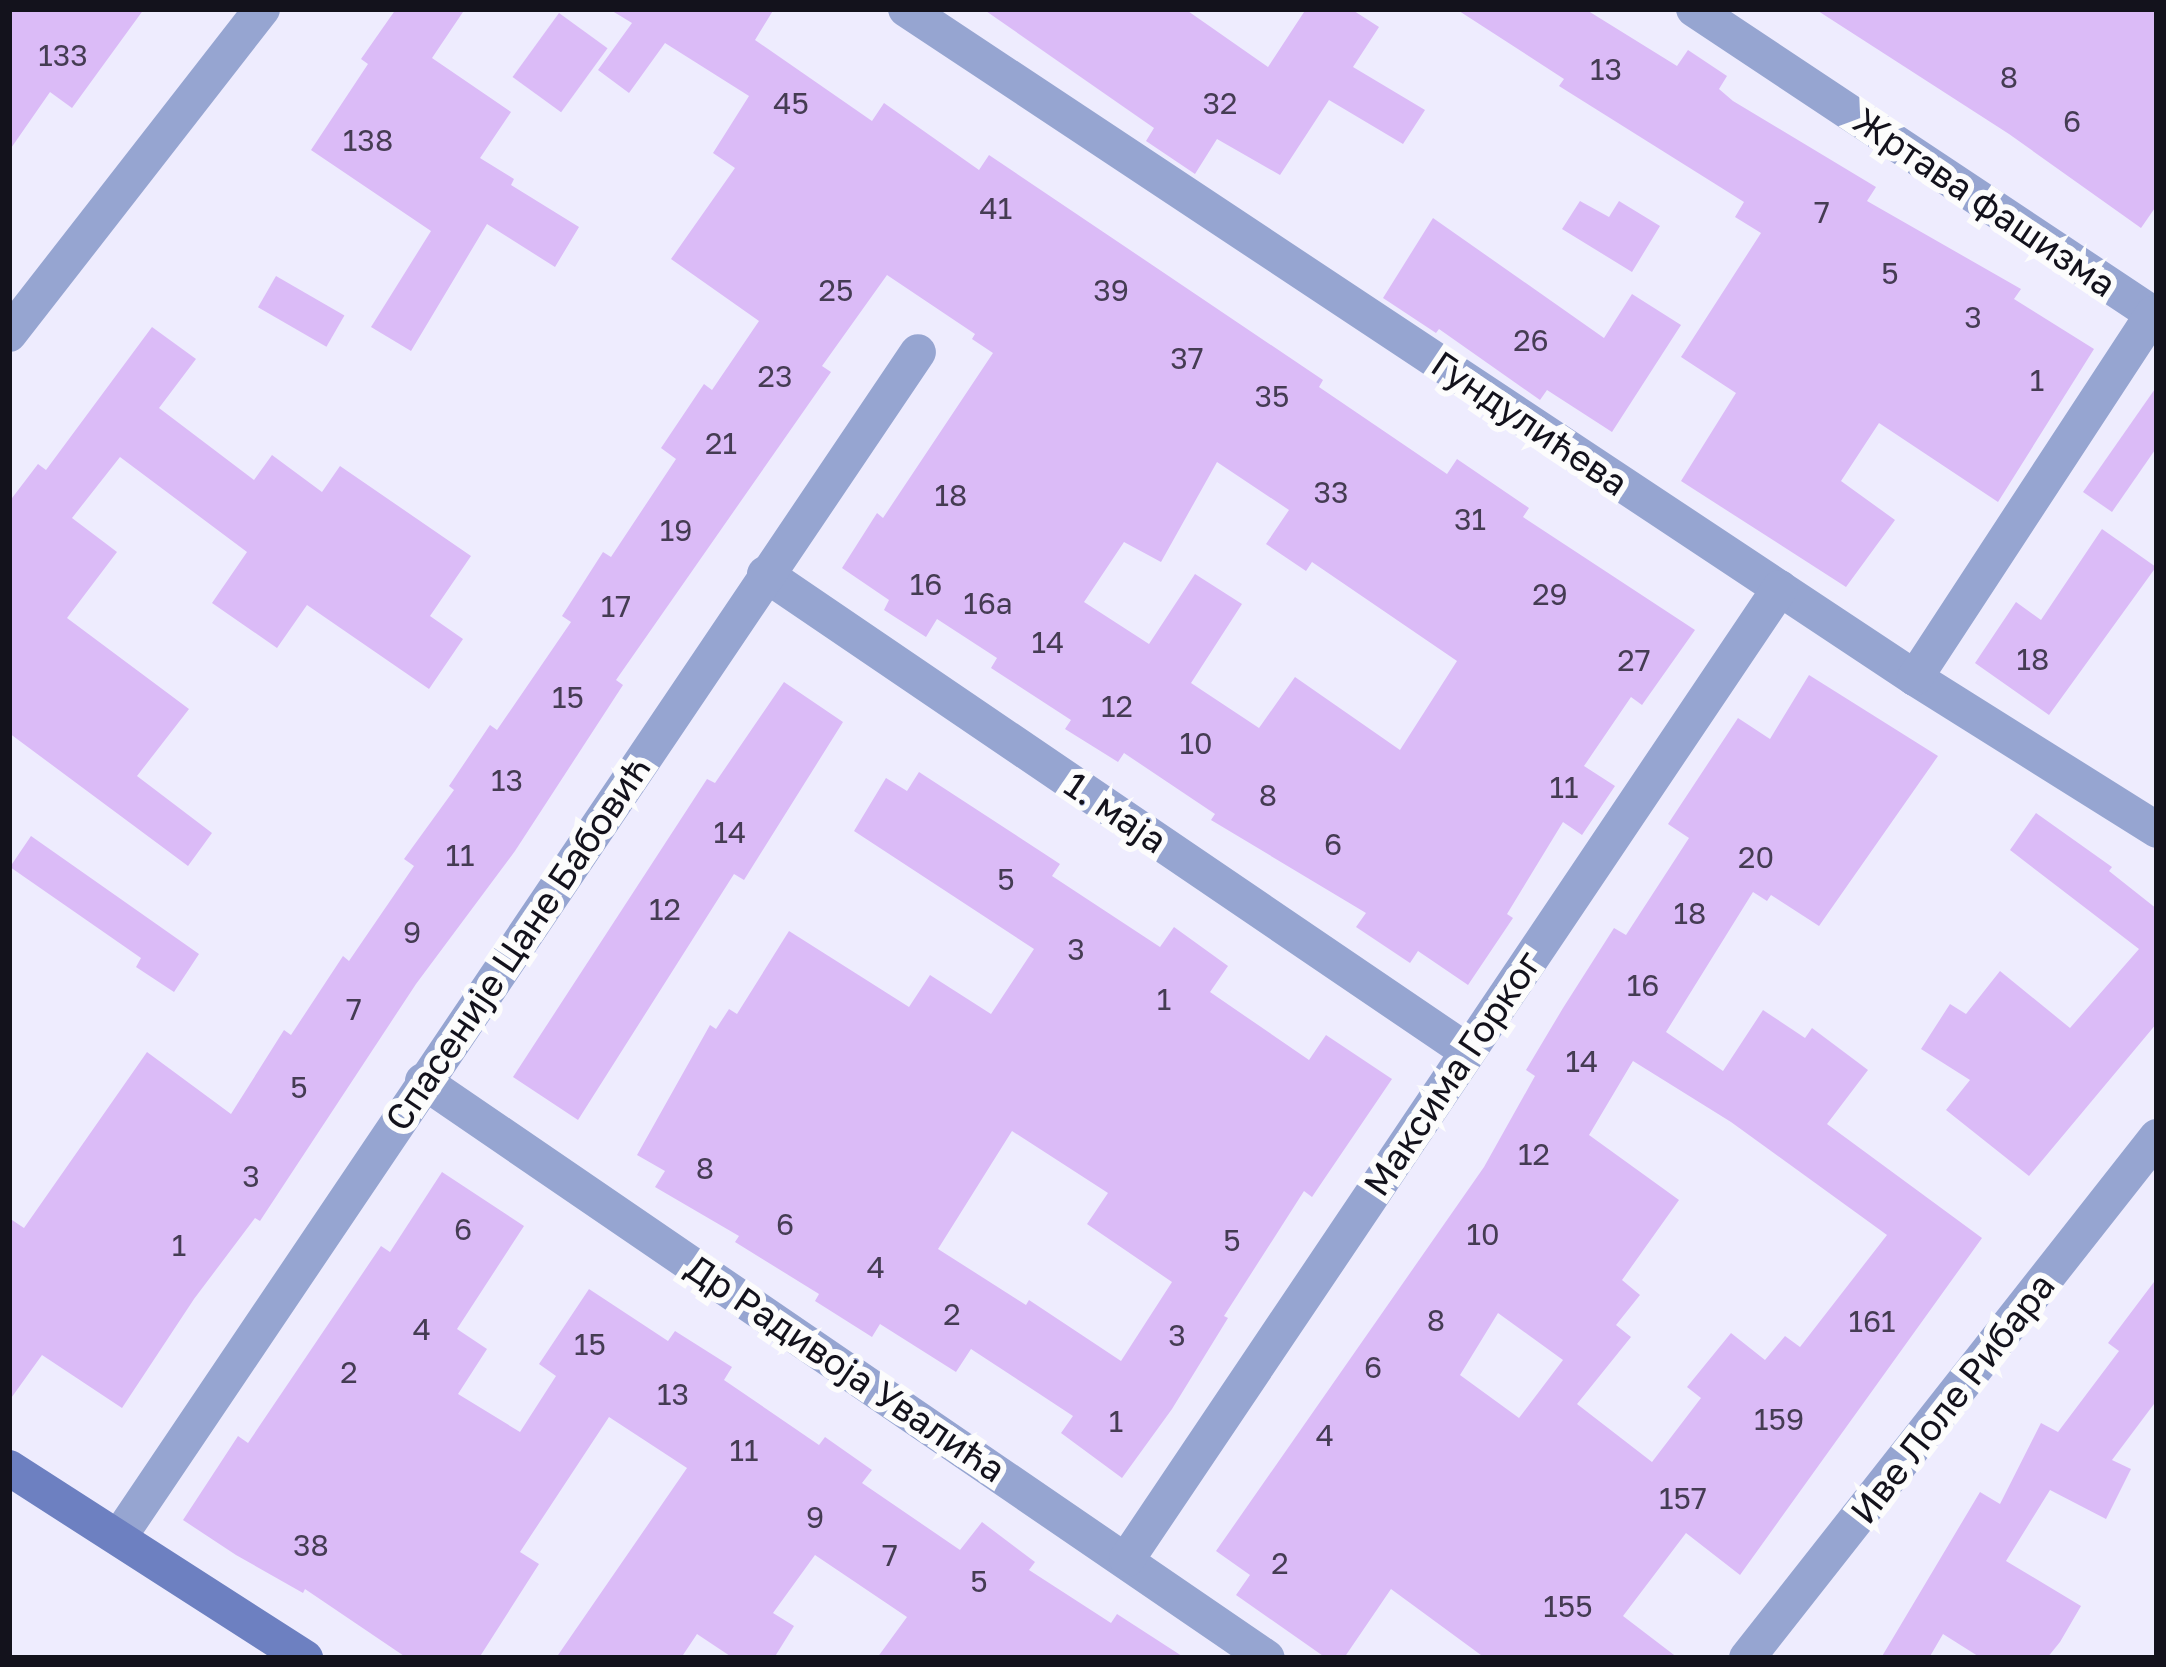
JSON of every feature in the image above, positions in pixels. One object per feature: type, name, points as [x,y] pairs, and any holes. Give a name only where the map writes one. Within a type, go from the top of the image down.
[{"type":"main road","points":[[9,1468],[305,1658]]},
{"type":"street","points":[[9,334],[262,9]]},
{"type":"street","name":"Гундулићева","points":[[907,9],[1915,678],[2157,830]]},
{"type":"street","name":"Жртава фашизма","points":[[1694,9],[2153,314],[1915,678]]},
{"type":"street","name":"Спасеније Цане Бабовић","points":[[119,1537],[918,352]]},
{"type":"street","name":"1. маја","points":[[765,574],[1467,1051]]},
{"type":"street","name":"Максима Горког","points":[[1127,1559],[1780,589]]},
{"type":"street","name":"Др Радивоја Увалића","points":[[423,1082],[1267,1658]]},
{"type":"street","name":"Иве Лоле Рибара","points":[[1747,1658],[2157,1137]]},
{"type":"building","points":[[9,9],[144,9],[72,108],[50,92],[9,151]]},
{"type":"building","points":[[396,9],[465,9],[432,58],[511,112],[480,158],[514,179],[511,185],[579,227],[555,267],[487,224],[411,351],[371,327],[431,231],[311,150],[368,64],[361,59]]},
{"type":"building","points":[[609,9],[774,9],[755,40],[872,121],[884,103],[979,170],[989,155],[1323,380],[1319,387],[1447,474],[1457,459],[1529,508],[1523,517],[1695,630],[1642,705],[1631,697],[1584,766],[1615,786],[1582,835],[1563,822],[1507,914],[1513,918],[1468,985],[1418,951],[1410,963],[1356,927],[1366,913],[1211,820],[1215,814],[1124,753],[1118,762],[1065,729],[1071,720],[991,668],[997,658],[937,619],[926,637],[884,610],[889,600],[842,568],[877,513],[883,518],[993,353],[972,339],[975,334],[887,275],[822,366],[831,372],[616,680],[623,685],[515,851],[416,984],[260,1221],[255,1218],[194,1299],[122,1408],[42,1355],[9,1401],[9,1218],[24,1228],[147,1052],[231,1114],[284,1030],[291,1035],[343,956],[349,961],[414,866],[404,859],[454,790],[449,786],[490,725],[497,730],[571,622],[562,616],[603,552],[611,557],[676,459],[661,448],[704,384],[712,390],[759,321],[671,259],[735,168],[713,153],[749,96],[665,43],[629,93],[598,70],[632,23]],"holes":[[[1217,462],[1289,510],[1266,544],[1306,571],[1312,562],[1457,661],[1400,750],[1295,677],[1259,728],[1191,683],[1242,604],[1195,574],[1149,644],[1084,602],[1124,542],[1161,562]]]},
{"type":"building","points":[[983,9],[1185,9],[1268,67],[1306,9],[1351,9],[1379,27],[1353,67],[1425,110],[1403,144],[1329,100],[1280,175],[1217,139],[1195,174],[1146,141],[1154,128]]},
{"type":"building","points":[[1456,9],[1585,9],[1677,66],[1688,50],[1727,76],[1719,89],[1733,101],[1876,187],[1867,201],[2021,289],[2014,299],[2094,349],[1998,502],[1879,423],[1841,481],[1895,520],[1846,587],[1681,481],[1736,393],[1681,357],[1761,233],[1735,217],[1744,202],[1559,86],[1564,79]]},
{"type":"building","points":[[1815,9],[2157,9],[2157,205],[2141,228],[2009,134]]},
{"type":"building","points":[[559,13],[608,48],[561,112],[513,77]]},
{"type":"building","points":[[1580,201],[1609,217],[1619,201],[1660,226],[1632,272],[1562,229]]},
{"type":"building","points":[[1433,218],[1604,338],[1632,294],[1681,325],[1612,432],[1547,390],[1540,400],[1439,329],[1436,333],[1383,298]]},
{"type":"building","points":[[276,276],[344,316],[326,347],[258,307]]},
{"type":"building","points":[[152,327],[196,359],[159,408],[254,480],[272,455],[322,492],[340,466],[471,556],[430,616],[463,639],[429,689],[307,605],[277,648],[212,603],[247,552],[120,457],[72,518],[117,552],[67,618],[189,709],[137,776],[212,833],[188,866],[9,733],[9,502],[38,464],[46,470]]},
{"type":"building","points":[[2157,386],[2157,447],[2112,512],[2083,492]]},
{"type":"building","points":[[2102,529],[2156,567],[2049,715],[1975,663],[2016,602],[2041,620]]},
{"type":"building","points":[[1809,675],[1938,756],[1819,926],[1771,895],[1767,901],[1753,892],[1666,1032],[1723,1071],[1763,1010],[1805,1038],[1812,1028],[1868,1070],[1827,1124],[1982,1238],[1740,1575],[1686,1533],[1623,1616],[1678,1658],[1485,1658],[1391,1589],[1344,1658],[1326,1658],[1236,1595],[1250,1575],[1216,1551],[1484,1167],[1535,1076],[1526,1070],[1563,1008],[1614,928],[1626,935],[1689,838],[1668,824],[1738,718],[1770,739]],"holes":[[[1633,1061],[1731,1122],[1887,1235],[1800,1347],[1785,1336],[1765,1360],[1731,1333],[1687,1387],[1701,1398],[1652,1462],[1577,1404],[1631,1337],[1616,1325],[1640,1295],[1622,1280],[1679,1200],[1589,1135]],[[1498,1313],[1563,1360],[1519,1418],[1460,1375]]]},
{"type":"building","points":[[784,682],[843,722],[744,880],[734,874],[578,1120],[513,1077],[707,779],[715,783]]},
{"type":"building","points":[[919,772],[1060,864],[1052,876],[1160,947],[1174,927],[1228,966],[1210,992],[1309,1060],[1326,1035],[1392,1079],[1312,1197],[1304,1191],[1224,1316],[1228,1318],[1172,1409],[1122,1478],[1061,1433],[1073,1416],[971,1349],[956,1372],[880,1324],[872,1337],[815,1301],[819,1294],[735,1242],[739,1236],[655,1187],[665,1171],[637,1155],[710,1025],[716,1029],[729,1009],[737,1014],[789,931],[909,1007],[930,975],[991,1014],[1034,949],[854,831],[886,778],[907,791]],"holes":[[[1012,1131],[1108,1193],[1087,1224],[1172,1282],[1121,1361],[1029,1300],[1026,1305],[938,1249]]]},
{"type":"building","points":[[2036,813],[2112,867],[2109,871],[2157,909],[2157,1023],[2029,1176],[1946,1110],[1970,1080],[1921,1049],[1950,1004],[1966,1014],[2000,971],[2070,1028],[2139,949],[2010,850]]},
{"type":"building","points":[[31,836],[199,954],[174,992],[136,967],[141,958],[10,867]]},
{"type":"building","points":[[442,1172],[524,1226],[457,1329],[487,1349],[458,1394],[520,1432],[556,1376],[539,1364],[589,1289],[668,1341],[675,1331],[732,1367],[724,1380],[819,1445],[825,1437],[872,1470],[862,1483],[960,1550],[982,1522],[1035,1562],[1029,1570],[1111,1623],[1117,1614],[1185,1658],[877,1658],[907,1617],[815,1555],[773,1613],[794,1626],[774,1658],[733,1658],[697,1634],[681,1658],[556,1658],[687,1468],[609,1417],[520,1552],[539,1564],[479,1658],[407,1658],[305,1589],[303,1593],[183,1520],[238,1436],[248,1443],[381,1246],[390,1252]]},
{"type":"building","points":[[2157,1278],[2157,1400],[2112,1460],[2131,1469],[2106,1519],[2050,1490],[2006,1561],[2081,1606],[2060,1642],[2047,1658],[1981,1658],[1943,1634],[1929,1658],[1881,1658],[1980,1492],[2000,1504],[2041,1423],[2058,1432],[2119,1351],[2108,1343]]}]
